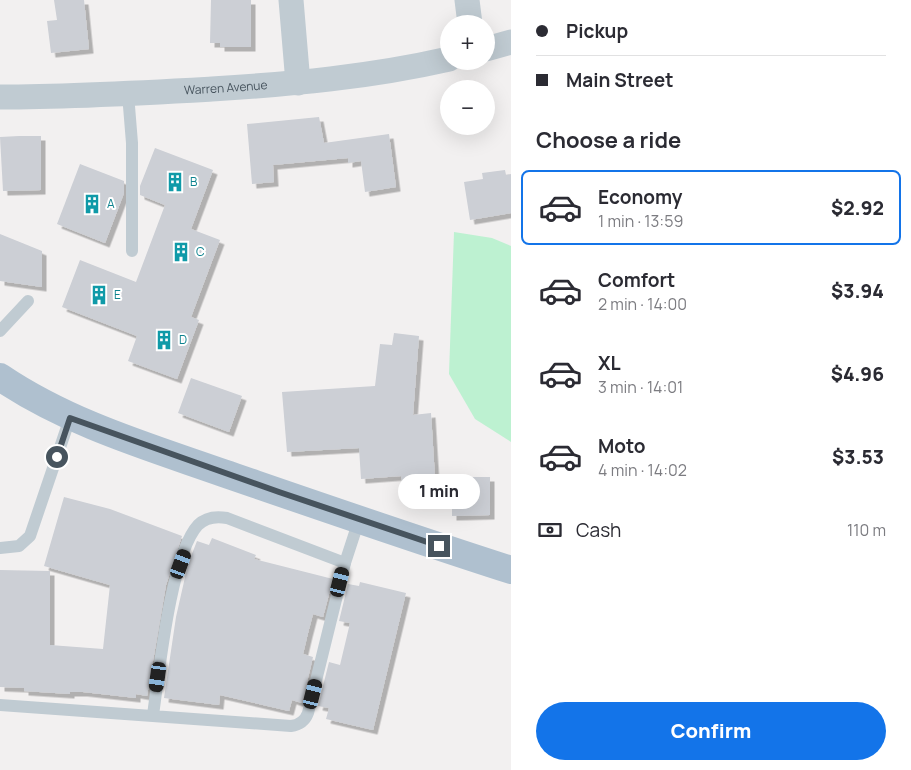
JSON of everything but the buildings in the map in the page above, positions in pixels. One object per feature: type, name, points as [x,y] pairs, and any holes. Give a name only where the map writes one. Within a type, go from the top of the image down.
[{"type":"main road","points":[[0,378],[70,418],[359,520],[511,570]]},
{"type":"street","points":[[291,0],[298,83]]},
{"type":"street","points":[[467,0],[469,15]]},
{"type":"street","points":[[495,46],[511,42]]},
{"type":"street","name":"Warren Avenue","points":[[0,97],[128,94],[298,83],[368,75],[440,61]]},
{"type":"lane","points":[[128,94],[132,143],[132,251]]},
{"type":"lane","points":[[0,331],[28,301]]},
{"type":"lane","points":[[0,548],[19,546],[30,536],[70,418]]},
{"type":"lane","points":[[153,715],[166,620],[173,592],[188,545],[195,530],[203,521],[215,517],[227,518],[345,563]]},
{"type":"lane","points":[[0,705],[291,726],[302,722],[308,713],[345,563],[359,520]]},
{"type":"green space","points":[[454,232],[492,238],[511,246],[511,442],[475,419],[449,374]]},
{"type":"place","name":"B","points":[[175,182]]},
{"type":"place","name":"A","points":[[92,204]]},
{"type":"place","name":"C","points":[[181,252]]},
{"type":"place","name":"E","points":[[99,295]]},
{"type":"place","name":"D","points":[[164,340]]},
{"type":"route","points":[[57,457],[70,418],[128,440],[439,546]]}]
